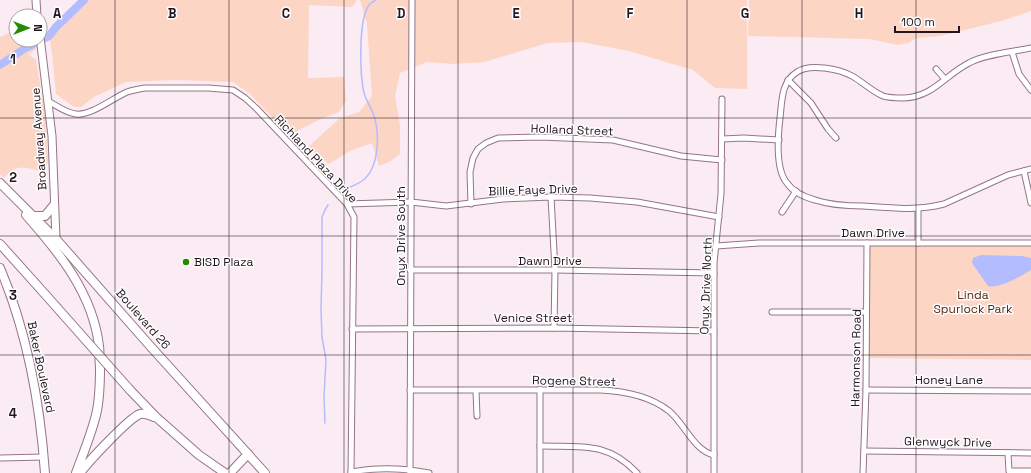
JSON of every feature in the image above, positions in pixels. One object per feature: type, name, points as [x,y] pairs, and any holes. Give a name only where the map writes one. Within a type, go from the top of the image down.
[{"type":"main road","name":"Broadway Avenue","points":[[41,48],[52,136],[56,239]]},
{"type":"main road","points":[[0,184],[55,248],[78,282],[93,318],[99,346],[99,396],[94,420],[76,473]]},
{"type":"main road","name":"Boulevard 26","points":[[0,184],[56,239],[265,473]]},
{"type":"main road","points":[[34,216],[44,216],[54,205]]},
{"type":"main road","points":[[0,244],[130,390],[156,417],[199,455],[225,473]]},
{"type":"main road","name":"Baker Boulevard","points":[[0,268],[23,331],[38,403],[45,473]]},
{"type":"main road","points":[[80,473],[116,434],[135,417],[146,413],[156,417]]},
{"type":"main road","points":[[230,473],[248,454]]},
{"type":"street","name":"Onyx Drive South","points":[[410,471],[412,328],[410,202],[412,0]]},
{"type":"street","points":[[1031,48],[983,58],[969,63],[926,94],[904,98],[887,97],[867,87],[852,76],[829,68],[799,70],[788,80],[782,95],[779,140],[781,170],[785,182],[802,196],[816,201],[835,204],[918,209],[933,207],[944,204],[1008,175],[1031,169]]},
{"type":"street","points":[[1012,52],[1019,74],[1031,90]]},
{"type":"street","points":[[936,69],[946,79]]},
{"type":"street","points":[[788,80],[811,102],[828,129],[836,138]]},
{"type":"street","name":"Richland Plaza Drive","points":[[48,101],[70,113],[78,114],[91,110],[123,94],[136,90],[208,88],[233,90],[256,108],[346,204],[354,217],[351,472]]},
{"type":"street","name":"Onyx Drive North","points":[[714,473],[714,273],[721,208],[722,99]]},
{"type":"street","name":"Holland Street","points":[[471,204],[470,172],[473,158],[478,149],[498,138],[540,137],[613,140],[681,156],[722,160]]},
{"type":"street","points":[[722,139],[750,138],[779,140]]},
{"type":"street","points":[[1024,171],[1031,203]]},
{"type":"street","points":[[782,212],[796,191]]},
{"type":"street","name":"Billie Faye Drive","points":[[346,204],[410,202],[446,206],[503,199],[551,197],[596,198],[637,202],[719,217]]},
{"type":"street","points":[[551,197],[555,270],[554,328]]},
{"type":"street","points":[[918,209],[918,243]]},
{"type":"street","name":"Dawn Drive","points":[[716,246],[759,243],[1031,243]]},
{"type":"street","name":"Harmonson Road","points":[[864,473],[867,243]]},
{"type":"street","name":"Dawn Drive","points":[[410,270],[555,270],[714,273]]},
{"type":"street","points":[[772,312],[866,312]]},
{"type":"street","name":"Venice Street","points":[[352,329],[554,328],[714,331]]},
{"type":"street","points":[[540,389],[540,473]]},
{"type":"street","name":"Rogene Street","points":[[410,390],[614,390],[642,397],[669,411],[687,430],[700,448],[707,454],[714,455]]},
{"type":"street","name":"Honey Lane","points":[[866,390],[1031,391]]},
{"type":"street","points":[[476,391],[477,416]]},
{"type":"street","points":[[540,446],[588,447],[602,449],[627,462],[637,473]]},
{"type":"street","name":"Glenwyck Drive","points":[[864,451],[1031,453]]},
{"type":"street","points":[[1008,453],[1009,471],[1031,471]]},
{"type":"street","points":[[0,458],[44,457]]},
{"type":"street","points":[[351,472],[366,469],[430,473]]},
{"type":"green space","points":[[84,0],[357,0],[352,7],[309,5],[308,78],[344,77],[346,101],[339,112],[289,135],[250,94],[233,82],[176,80],[126,82],[94,97],[81,107],[74,107],[56,94],[49,36]]},
{"type":"green space","points":[[360,0],[747,0],[747,89],[715,88],[693,70],[629,51],[581,42],[548,43],[484,62],[453,64],[427,62],[400,73],[395,96],[400,125],[400,154],[391,161],[379,166],[372,143],[350,151],[329,164],[308,147],[340,118],[359,112],[372,96],[367,24]]},
{"type":"green space","points":[[749,0],[1031,0],[1031,11],[1005,20],[941,36],[917,38],[908,43],[898,45],[869,39],[748,36]]},
{"type":"green space","points":[[8,34],[8,48],[36,48],[28,55],[36,59],[46,121],[48,159],[47,166],[39,171],[28,168],[20,168],[12,171],[4,178],[0,174],[0,37]]},
{"type":"green space","name":"Linda Spurlock Park","points":[[1031,244],[1031,360],[869,358],[869,246]]},
{"type":"water","points":[[981,255],[1022,256],[1031,258],[1031,270],[1004,284],[998,286],[988,286],[972,263],[973,258]]},
{"type":"waterway","points":[[0,65],[24,49],[49,36],[56,27],[84,0]]},
{"type":"waterway","points":[[348,188],[360,182],[368,175],[372,168],[377,149],[377,130],[373,113],[364,93],[361,61],[365,12],[370,4],[376,0]]},
{"type":"waterway","points":[[325,423],[324,396],[326,360],[322,337],[321,310],[322,217],[328,205]]},
{"type":"place","name":"BISD Plaza","points":[[186,262]]}]
